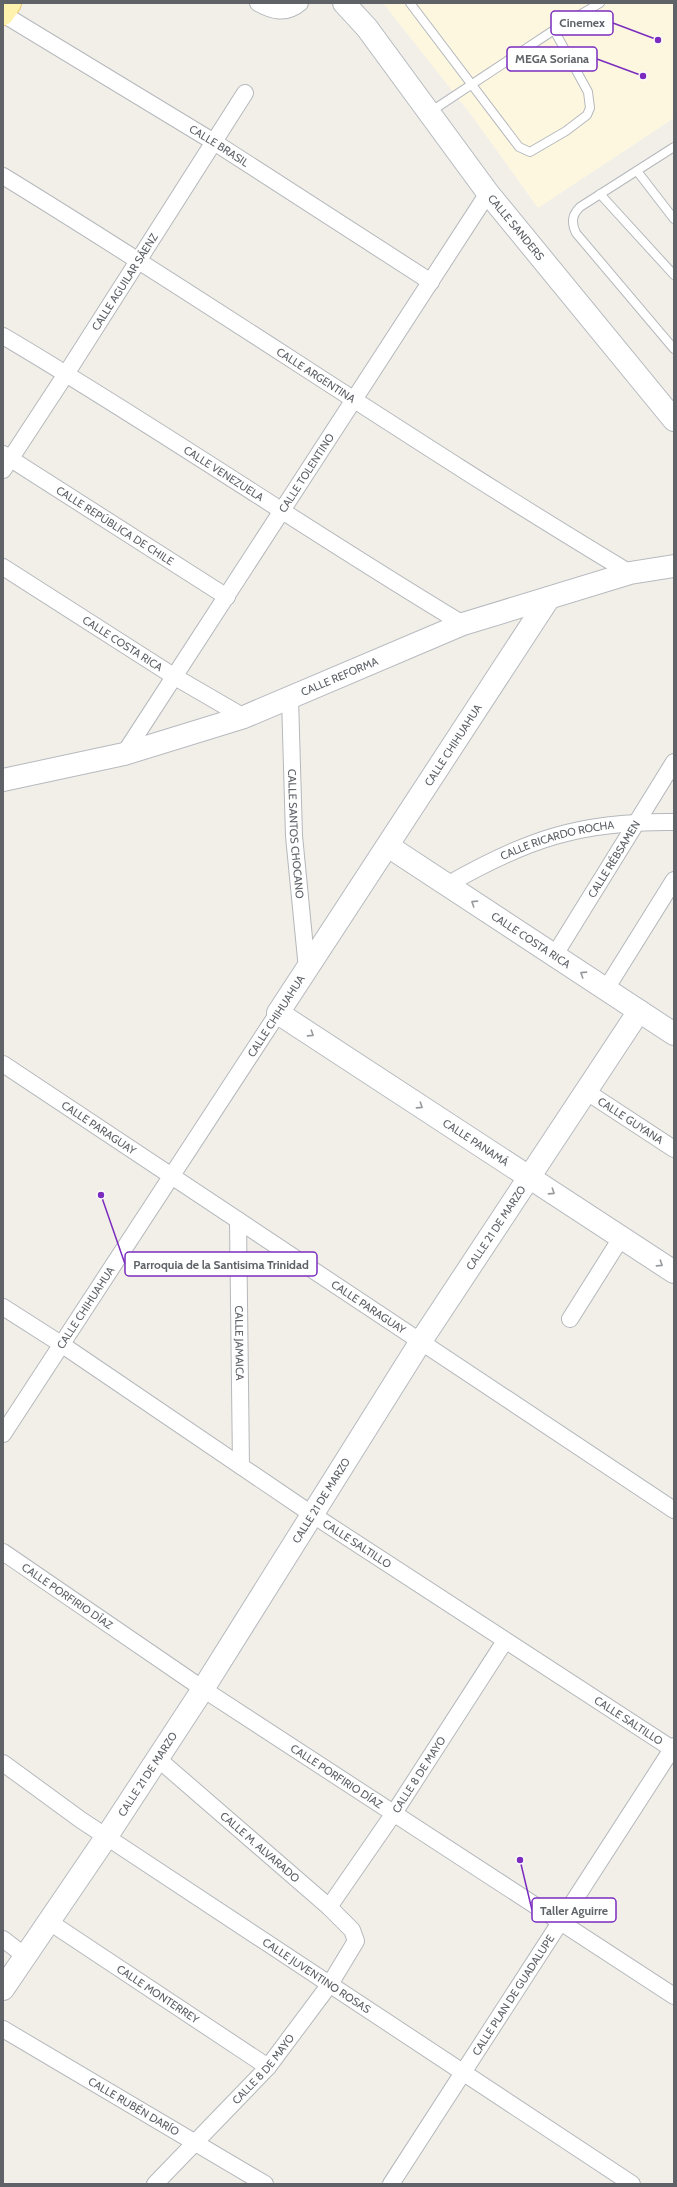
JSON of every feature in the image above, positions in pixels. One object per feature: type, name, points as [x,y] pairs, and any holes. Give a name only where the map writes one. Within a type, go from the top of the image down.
[{"type":"main road","points":[[3,14],[10,3]]},
{"type":"street","points":[[258,3],[278,11],[289,11],[300,3]]},
{"type":"street","name":"CALLE SANDERS","points":[[344,3],[367,28],[488,193],[674,420]]},
{"type":"street","name":"CALLE SANDERS","points":[[359,3],[367,28]]},
{"type":"street","name":"CALLE BRASIL","points":[[3,14],[214,142],[431,282]]},
{"type":"street","name":"CALLE AGUILAR SÁENZ","points":[[5,461],[66,374],[245,93]]},
{"type":"street","name":"CALLE ARGENTINA","points":[[3,176],[247,329],[509,501],[630,573]]},
{"type":"street","name":"CALLE TOLENTINO","points":[[124,754],[227,597],[281,511],[355,401],[488,193]]},
{"type":"street","name":"CALLE VENEZUELA","points":[[3,336],[66,374],[379,574],[463,624]]},
{"type":"street","name":"CALLE REPÚBLICA DE CHILE","points":[[5,461],[227,597]]},
{"type":"street","name":"CALLE REFORMA","points":[[3,780],[124,754],[244,717],[463,624],[630,573],[674,566]]},
{"type":"street","name":"CALLE COSTA RICA","points":[[3,567],[175,677],[244,717]]},
{"type":"street","name":"CALLE CHIHUAHUA","points":[[3,1434],[549,598]]},
{"type":"street","name":"CALLE SANTOS CHOCANO","points":[[290,698],[294,836],[307,969]]},
{"type":"street","name":"CALLE RÉBSAMEN","points":[[554,956],[674,762]]},
{"type":"street","name":"CALLE RICARDO ROCHA","points":[[447,885],[490,861],[546,838],[601,825],[636,822],[674,822]]},
{"type":"street","name":"CALLE COSTA RICA","points":[[388,846],[674,1034]]},
{"type":"street","points":[[606,989],[674,880]]},
{"type":"street","name":"CALLE 21 DE MARZO","points":[[3,1989],[107,1836],[203,1688],[422,1341],[639,1011]]},
{"type":"street","name":"CALLE PANAMÁ","points":[[278,1013],[674,1272]]},
{"type":"street","name":"CALLE PARAGUAY","points":[[3,1064],[422,1341],[556,1433],[674,1510]]},
{"type":"street","name":"CALLE GUYANA","points":[[587,1092],[674,1149]]},
{"type":"street","name":"CALLE JAMAICA","points":[[238,1220],[241,1466]]},
{"type":"street","points":[[570,1319],[621,1238]]},
{"type":"street","name":"CALLE SALTILLO","points":[[3,1307],[61,1344],[313,1515],[505,1641],[673,1748]]},
{"type":"street","name":"CALLE PORFIRIO DÍAZ","points":[[3,1552],[203,1688],[674,1996]]},
{"type":"street","name":"CALLE 8 DE MAYO","points":[[329,1907],[394,1813],[505,1641]]},
{"type":"street","name":"CALLE PLAN DE GUADALUPE","points":[[391,2184],[562,1922],[673,1748]]},
{"type":"street","name":"CALLE M. ALVARADO","points":[[157,1758],[329,1907],[352,1930],[356,1941]]},
{"type":"street","name":"CALLE JUVENTINO ROSAS","points":[[3,1763],[46,1796],[632,2184]]},
{"type":"street","name":"CALLE MONTERREY","points":[[48,1921],[268,2067]]},
{"type":"street","points":[[3,1939],[25,1956]]},
{"type":"street","name":"CALLE 8 DE MAYO","points":[[155,2184],[268,2067],[330,1984],[356,1941]]},
{"type":"street","name":"CALLE RUBÉN DARÍO","points":[[3,2029],[265,2184]]},
{"type":"lane","points":[[410,3],[523,150],[534,151],[566,132],[587,115],[590,100],[588,92],[554,30]]},
{"type":"lane","points":[[429,112],[554,30],[600,3]]},
{"type":"lane","points":[[674,147],[600,194],[575,212],[573,223],[576,233],[674,349]]},
{"type":"lane","points":[[636,171],[674,219]]},
{"type":"lane","points":[[600,194],[674,275]]},
{"type":"shaded area","points":[[383,3],[674,3],[674,118],[538,208],[472,116]]},
{"type":"place","name":"Cinemex","points":[[658,40]]},
{"type":"place","name":"MEGA Soriana","points":[[643,76]]},
{"type":"place","name":"Parroquia de la Santisima Trinidad","points":[[101,1195]]},
{"type":"place","name":"Taller Aguirre","points":[[520,1860]]}]
